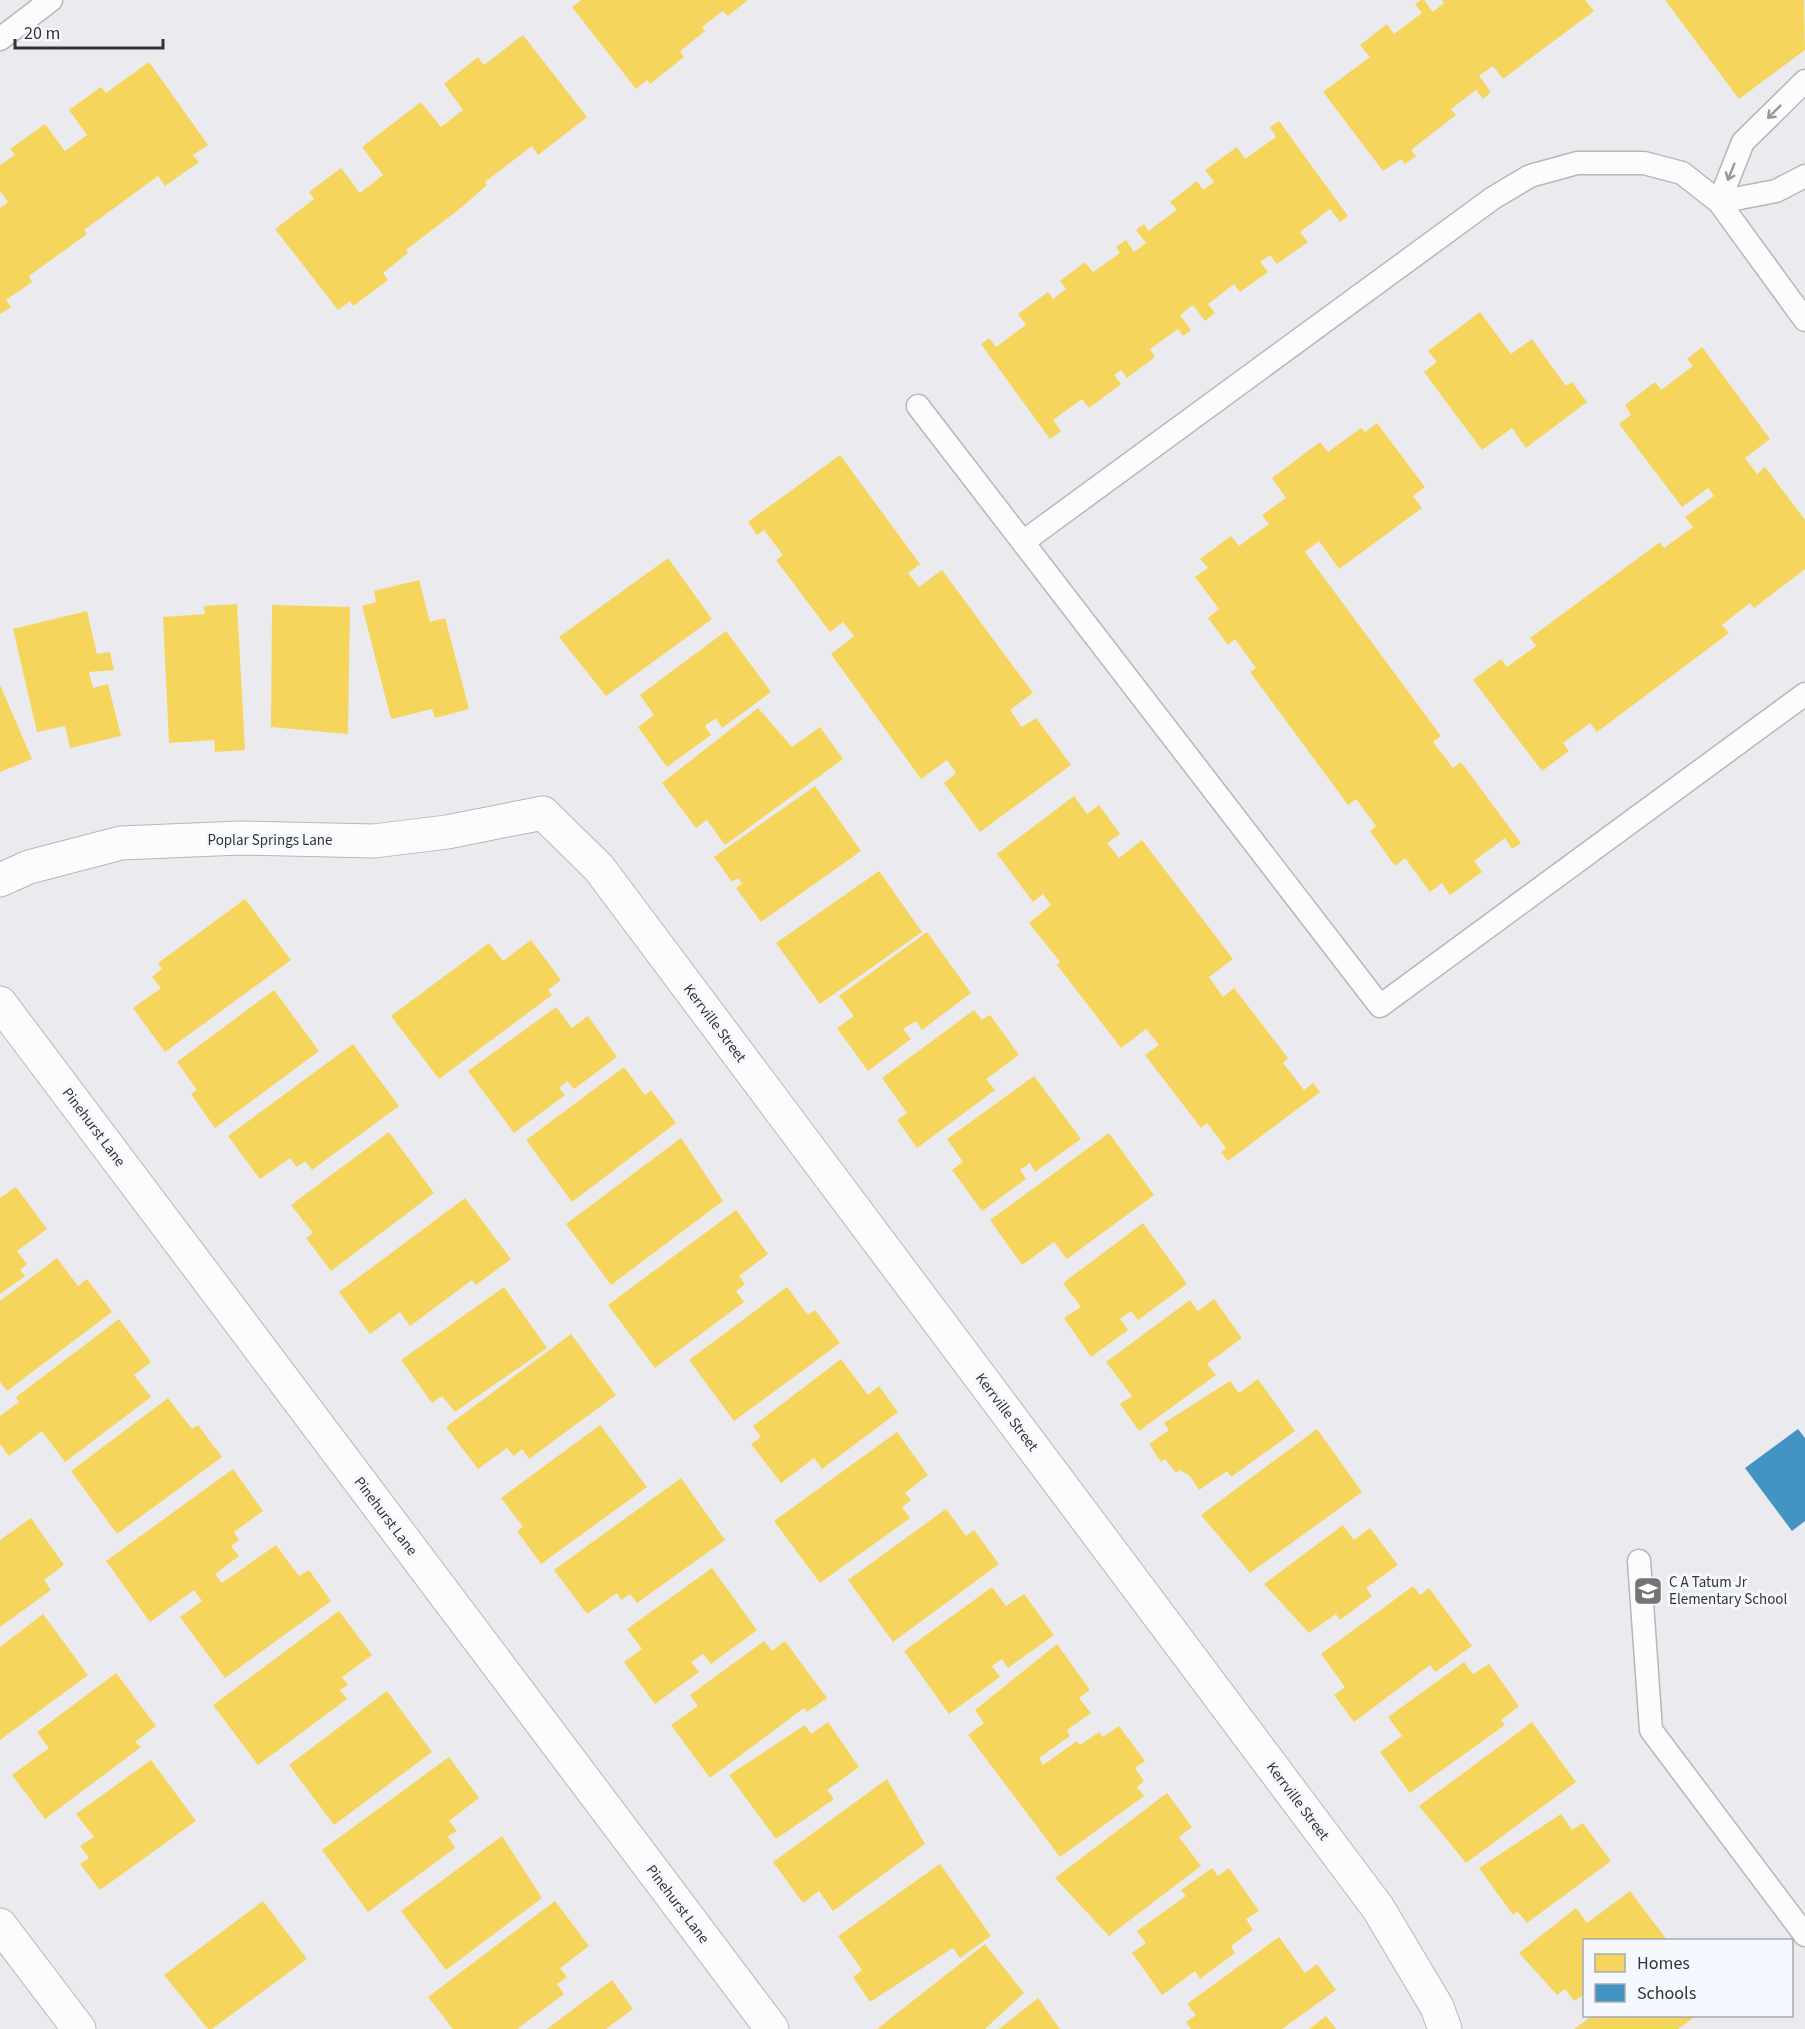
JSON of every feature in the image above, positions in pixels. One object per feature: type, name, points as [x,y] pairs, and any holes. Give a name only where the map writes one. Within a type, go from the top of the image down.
[{"type":"street","name":"Poplar Springs Lane","points":[[0,880],[29,867],[121,843],[240,838],[374,841],[447,832],[543,813]]},
{"type":"street","name":"Kerrville Street","points":[[543,813],[599,868],[1378,1908],[1437,2007],[1445,2029]]},
{"type":"street","name":"Pinehurst Lane","points":[[0,1003],[772,2029]]},
{"type":"street","points":[[0,1924],[79,2029]]},
{"type":"lane","points":[[0,39],[51,0]]},
{"type":"lane","points":[[1719,202],[1743,142],[1805,81]]},
{"type":"lane","points":[[1023,542],[1493,198],[1530,176],[1577,163],[1644,163],[1682,173],[1719,202],[1805,320]]},
{"type":"lane","points":[[1719,202],[1776,191],[1805,176]]},
{"type":"lane","points":[[918,406],[1380,1006],[1805,694]]},
{"type":"lane","points":[[1639,1561],[1651,1730],[1805,1935]]},
{"type":"building: Homes","points":[[581,0],[748,0],[728,16],[723,11],[702,27],[705,31],[680,51],[684,57],[650,84],[647,80],[636,89],[572,7]]},
{"type":"building: Homes","points":[[1424,0],[1433,12],[1444,3],[1442,0],[1585,0],[1594,11],[1503,79],[1493,66],[1479,76],[1491,92],[1483,99],[1476,90],[1451,109],[1456,115],[1411,150],[1416,156],[1405,164],[1401,159],[1383,171],[1323,92],[1370,57],[1360,45],[1387,24],[1394,34],[1422,13],[1415,4]]},
{"type":"building: Homes","points":[[1665,0],[1804,0],[1805,50],[1739,99]]},
{"type":"building: Homes","points":[[523,35],[587,117],[538,155],[532,146],[485,182],[487,185],[406,250],[408,253],[383,273],[388,280],[353,306],[350,301],[338,310],[275,229],[314,199],[309,192],[341,168],[360,193],[383,175],[362,147],[421,102],[441,127],[463,110],[444,84],[478,57],[484,65]]},
{"type":"building: Homes","points":[[149,62],[208,145],[193,155],[199,162],[165,186],[158,176],[84,230],[87,234],[29,276],[32,282],[6,300],[11,307],[0,314],[0,208],[8,202],[0,191],[0,165],[15,155],[10,149],[45,124],[65,151],[87,135],[69,110],[101,87],[106,93]]},
{"type":"building: Homes","points":[[1279,121],[1348,216],[1340,222],[1330,209],[1300,232],[1308,242],[1277,264],[1270,255],[1260,262],[1268,272],[1240,292],[1234,284],[1208,304],[1215,313],[1205,321],[1193,305],[1180,315],[1191,330],[1183,336],[1178,329],[1150,349],[1155,357],[1127,378],[1121,370],[1114,375],[1121,384],[1089,408],[1082,399],[1053,420],[1061,431],[1050,439],[981,344],[989,338],[996,347],[1026,325],[1018,314],[1048,292],[1053,299],[1066,289],[1060,281],[1085,262],[1093,272],[1120,253],[1116,247],[1126,240],[1134,252],[1146,243],[1136,230],[1144,224],[1148,231],[1177,210],[1170,202],[1197,181],[1203,190],[1214,182],[1205,170],[1237,147],[1245,159],[1276,137],[1270,127]]},
{"type":"building: Homes","points":[[1480,312],[1511,354],[1532,339],[1566,386],[1572,382],[1587,402],[1526,448],[1512,428],[1482,450],[1424,372],[1437,362],[1428,351]]},
{"type":"building: Homes","points":[[1702,347],[1770,439],[1745,458],[1757,474],[1765,467],[1805,520],[1805,569],[1754,608],[1750,603],[1722,625],[1729,633],[1597,732],[1590,723],[1563,743],[1569,751],[1542,771],[1473,680],[1501,659],[1507,667],[1536,646],[1530,638],[1660,542],[1664,548],[1693,527],[1685,517],[1714,496],[1708,488],[1682,507],[1619,424],[1631,415],[1625,405],[1655,382],[1661,390],[1693,366],[1687,359]]},
{"type":"building: Homes","points":[[1377,423],[1425,487],[1413,496],[1422,508],[1339,569],[1319,541],[1305,552],[1441,736],[1433,742],[1453,768],[1461,762],[1521,843],[1512,849],[1505,838],[1474,861],[1482,872],[1450,895],[1442,883],[1430,892],[1405,858],[1395,866],[1370,831],[1376,826],[1356,799],[1348,805],[1250,672],[1256,668],[1235,639],[1228,645],[1208,618],[1219,609],[1195,577],[1208,568],[1200,559],[1231,536],[1239,546],[1269,524],[1262,515],[1286,498],[1272,478],[1320,442],[1328,452],[1361,428],[1365,432]]},
{"type":"building: Homes","points":[[840,455],[920,564],[908,573],[919,587],[942,570],[1033,693],[1010,710],[1022,727],[1036,718],[1071,765],[980,832],[944,783],[956,773],[947,760],[921,779],[831,654],[854,636],[843,622],[830,632],[776,560],[783,555],[764,530],[757,535],[748,522]]},
{"type":"building: Homes","points":[[668,558],[712,619],[606,696],[559,637]]},
{"type":"building: Homes","points":[[419,580],[430,622],[445,618],[469,709],[435,718],[432,709],[391,719],[362,606],[376,602],[374,591]]},
{"type":"building: Homes","points":[[237,604],[245,750],[215,752],[214,740],[169,743],[163,617],[205,614],[204,606]]},
{"type":"building: Homes","points":[[272,605],[350,607],[348,734],[271,727]]},
{"type":"building: Homes","points":[[87,611],[97,654],[110,652],[114,670],[89,672],[93,688],[108,684],[121,736],[70,748],[65,726],[37,732],[13,629]]},
{"type":"building: Homes","points":[[726,631],[771,692],[722,728],[716,718],[705,726],[711,735],[667,767],[638,727],[654,715],[640,695]]},
{"type":"building: Homes","points":[[0,685],[32,759],[0,772]]},
{"type":"building: Homes","points":[[758,708],[792,747],[820,727],[843,759],[725,845],[707,820],[696,828],[662,783]]},
{"type":"building: Homes","points":[[815,786],[861,851],[761,922],[736,888],[742,884],[738,878],[732,882],[714,857]]},
{"type":"building: Homes","points":[[1074,796],[1087,814],[1099,805],[1120,834],[1107,843],[1119,858],[1142,840],[1233,959],[1209,977],[1223,997],[1234,988],[1288,1058],[1283,1063],[1304,1090],[1313,1083],[1320,1092],[1228,1161],[1221,1152],[1226,1148],[1207,1123],[1201,1128],[1145,1055],[1159,1045],[1146,1029],[1121,1048],[1057,965],[1060,962],[1029,923],[1051,905],[1043,894],[1033,902],[997,854]]},
{"type":"building: Homes","points":[[879,871],[922,932],[820,1004],[776,943]]},
{"type":"building: Homes","points":[[245,899],[291,960],[165,1052],[133,1008],[161,988],[152,977],[162,969],[158,963]]},
{"type":"building: Homes","points":[[927,932],[971,993],[922,1030],[916,1021],[903,1029],[911,1039],[868,1071],[837,1028],[854,1016],[839,996]]},
{"type":"building: Homes","points":[[531,940],[561,980],[548,990],[552,995],[439,1079],[391,1016],[489,943],[503,961]]},
{"type":"building: Homes","points":[[274,990],[319,1051],[215,1128],[191,1094],[197,1090],[177,1062]]},
{"type":"building: Homes","points":[[556,1007],[572,1028],[588,1016],[617,1057],[574,1089],[567,1081],[559,1088],[565,1095],[514,1133],[468,1071]]},
{"type":"building: Homes","points":[[974,1010],[982,1020],[990,1015],[1019,1055],[986,1079],[995,1090],[917,1148],[897,1120],[907,1113],[882,1078]]},
{"type":"building: Homes","points":[[353,1044],[399,1106],[312,1170],[305,1161],[297,1167],[290,1158],[260,1179],[228,1136]]},
{"type":"building: Homes","points":[[624,1067],[645,1095],[651,1090],[676,1123],[572,1202],[526,1140]]},
{"type":"building: Homes","points":[[1034,1076],[1081,1139],[1035,1172],[1030,1163],[1020,1170],[1026,1179],[982,1211],[952,1170],[963,1162],[947,1139]]},
{"type":"building: Homes","points":[[389,1132],[434,1193],[331,1271],[306,1238],[313,1233],[291,1205]]},
{"type":"building: Homes","points":[[1109,1133],[1154,1195],[1067,1259],[1054,1242],[1022,1265],[990,1220]]},
{"type":"building: Homes","points":[[681,1138],[723,1201],[611,1285],[566,1224]]},
{"type":"building: Homes","points":[[16,1187],[47,1229],[17,1251],[27,1264],[20,1270],[25,1276],[0,1294],[0,1198]]},
{"type":"building: Homes","points":[[465,1198],[511,1259],[476,1285],[472,1280],[410,1326],[400,1312],[370,1334],[339,1292]]},
{"type":"building: Homes","points":[[736,1210],[768,1254],[739,1276],[745,1284],[736,1291],[744,1302],[655,1368],[608,1305]]},
{"type":"building: Homes","points":[[1143,1223],[1187,1284],[1138,1320],[1131,1311],[1120,1319],[1128,1330],[1091,1357],[1064,1318],[1081,1307],[1063,1283]]},
{"type":"building: Homes","points":[[57,1258],[78,1286],[87,1279],[112,1312],[7,1391],[0,1382],[0,1301]]},
{"type":"building: Homes","points":[[504,1287],[547,1348],[455,1412],[442,1396],[432,1403],[401,1360]]},
{"type":"building: Homes","points":[[787,1287],[808,1315],[815,1310],[840,1343],[734,1421],[689,1360]]},
{"type":"building: Homes","points":[[1214,1299],[1242,1338],[1207,1364],[1216,1375],[1139,1431],[1120,1404],[1132,1396],[1106,1362],[1190,1300],[1198,1311]]},
{"type":"building: Homes","points":[[119,1319],[151,1362],[134,1375],[151,1397],[65,1462],[42,1431],[9,1456],[0,1444],[0,1416],[19,1402],[16,1397]]},
{"type":"building: Homes","points":[[571,1334],[616,1395],[529,1459],[522,1449],[514,1456],[507,1448],[478,1469],[446,1427]]},
{"type":"building: Homes","points":[[841,1359],[868,1395],[879,1386],[898,1412],[822,1469],[814,1458],[781,1483],[751,1444],[761,1437],[753,1426]]},
{"type":"building: Homes","points":[[1258,1379],[1295,1431],[1231,1477],[1227,1471],[1199,1490],[1190,1476],[1180,1470],[1176,1473],[1165,1459],[1161,1462],[1149,1444],[1169,1430],[1164,1423],[1230,1381],[1239,1393]]},
{"type":"building: Homes","points":[[168,1398],[192,1429],[198,1425],[222,1457],[117,1534],[71,1471]]},
{"type":"building: Homes","points":[[600,1425],[647,1487],[541,1564],[517,1531],[523,1527],[501,1498]]},
{"type":"building: Homes","points":[[1317,1429],[1362,1492],[1250,1573],[1201,1515]]},
{"type":"building: Homes","points":[[897,1432],[928,1475],[905,1493],[911,1500],[902,1507],[910,1518],[820,1583],[774,1521]]},
{"type":"building: Homes","points":[[233,1469],[263,1511],[234,1532],[239,1540],[231,1546],[239,1556],[215,1574],[222,1583],[276,1545],[299,1576],[309,1570],[331,1601],[225,1678],[180,1617],[202,1601],[194,1590],[150,1622],[106,1561]]},
{"type":"building: Homes","points":[[681,1478],[725,1540],[637,1603],[630,1594],[621,1600],[617,1593],[587,1614],[554,1570]]},
{"type":"building: Homes","points":[[946,1509],[966,1536],[974,1530],[999,1564],[893,1642],[848,1580]]},
{"type":"building: Homes","points":[[31,1518],[64,1565],[44,1580],[51,1590],[0,1627],[0,1540]]},
{"type":"building: Homes","points":[[1343,1525],[1354,1540],[1370,1528],[1398,1565],[1366,1588],[1372,1596],[1340,1620],[1336,1614],[1309,1633],[1264,1584]]},
{"type":"building: Homes","points":[[712,1568],[757,1630],[711,1664],[703,1654],[691,1662],[699,1672],[655,1704],[624,1662],[642,1649],[627,1629]]},
{"type":"building: Homes","points":[[1413,1586],[1420,1595],[1429,1588],[1472,1646],[1435,1672],[1430,1665],[1354,1722],[1334,1695],[1345,1687],[1321,1654]]},
{"type":"building: Homes","points":[[992,1587],[1006,1606],[1024,1594],[1054,1635],[1008,1668],[1002,1659],[992,1666],[1000,1677],[949,1714],[904,1651]]},
{"type":"building: Homes","points":[[339,1611],[372,1655],[342,1677],[348,1685],[340,1690],[347,1699],[258,1765],[213,1705]]},
{"type":"building: Homes","points":[[43,1614],[88,1675],[0,1740],[0,1647]]},
{"type":"building: Homes","points":[[764,1641],[772,1651],[785,1641],[827,1698],[807,1712],[804,1708],[710,1778],[671,1725],[698,1706],[690,1695]]},
{"type":"building: Homes","points":[[1057,1644],[1090,1690],[1079,1698],[1091,1713],[1067,1730],[1070,1736],[1039,1758],[1043,1765],[1077,1741],[1080,1745],[1099,1732],[1103,1737],[1119,1726],[1145,1761],[1135,1768],[1144,1781],[1137,1787],[1144,1796],[1060,1857],[968,1735],[984,1723],[975,1710]]},
{"type":"building: Homes","points":[[1464,1662],[1473,1674],[1489,1664],[1519,1706],[1501,1720],[1505,1725],[1410,1793],[1380,1752],[1402,1736],[1388,1717]]},
{"type":"building: Homes","points":[[116,1673],[156,1726],[135,1742],[141,1747],[45,1819],[12,1775],[49,1748],[37,1732]]},
{"type":"building: Homes","points":[[387,1691],[432,1752],[334,1825],[289,1765]]},
{"type":"building: Homes","points":[[828,1722],[859,1767],[827,1790],[834,1799],[776,1839],[729,1775],[805,1725],[811,1734]]},
{"type":"building: Homes","points":[[1532,1722],[1576,1782],[1466,1863],[1419,1806]]},
{"type":"building: Homes","points":[[449,1757],[479,1798],[449,1821],[457,1831],[448,1836],[455,1848],[368,1912],[322,1850]]},
{"type":"building: Homes","points":[[151,1760],[196,1821],[100,1890],[80,1864],[89,1858],[80,1846],[94,1837],[76,1814]]},
{"type":"building: Homes","points":[[887,1779],[925,1844],[833,1911],[819,1891],[803,1903],[773,1862]]},
{"type":"building: Homes","points":[[1167,1793],[1192,1827],[1179,1837],[1201,1866],[1109,1936],[1055,1878]]},
{"type":"building: Homes","points":[[1561,1814],[1572,1830],[1583,1823],[1611,1861],[1527,1923],[1517,1911],[1513,1915],[1479,1868]]},
{"type":"building: Homes","points":[[502,1836],[542,1898],[446,1970],[401,1911]]},
{"type":"building: Homes","points":[[940,1864],[991,1936],[960,1958],[953,1948],[870,2002],[853,1977],[862,1970],[838,1936]]},
{"type":"building: Homes","points":[[1212,1868],[1218,1876],[1229,1868],[1259,1911],[1246,1919],[1253,1930],[1231,1946],[1235,1953],[1200,1979],[1195,1971],[1162,1995],[1132,1953],[1146,1943],[1137,1931],[1186,1896],[1181,1890]]},
{"type":"building: Homes","points":[[1630,1891],[1666,1939],[1583,1939],[1583,1996],[1574,2001],[1565,1989],[1557,1995],[1519,1953],[1576,1908],[1587,1923]]},
{"type":"building: Homes","points":[[263,1901],[307,1959],[212,2029],[208,2029],[164,1975]]},
{"type":"building: Homes","points":[[555,1901],[589,1946],[560,1968],[567,1977],[557,1984],[564,1994],[517,2029],[453,2029],[428,1997]]},
{"type":"building: Homes","points":[[1279,1937],[1305,1973],[1317,1964],[1336,1990],[1282,2029],[1191,2029],[1186,2022],[1196,2015],[1187,2004]]},
{"type":"building: Homes","points":[[985,1944],[1024,1993],[985,2029],[877,2029]]},
{"type":"building: Homes","points":[[612,1980],[633,2009],[606,2029],[547,2029]]},
{"type":"building: Homes","points":[[1038,1998],[1060,2029],[999,2029]]},
{"type":"building: Homes","points":[[1326,2016],[1336,2029],[1309,2029]]},
{"type":"building: Homes","points":[[1591,2017],[1695,2017],[1678,2029],[1574,2029]]},
{"type":"building: Schools","points":[[1798,1429],[1805,1438],[1805,1521],[1792,1531],[1745,1468]]},
{"type":"place","name":"C A Tatum Jr Elementary School","points":[[1648,1591]]}]
